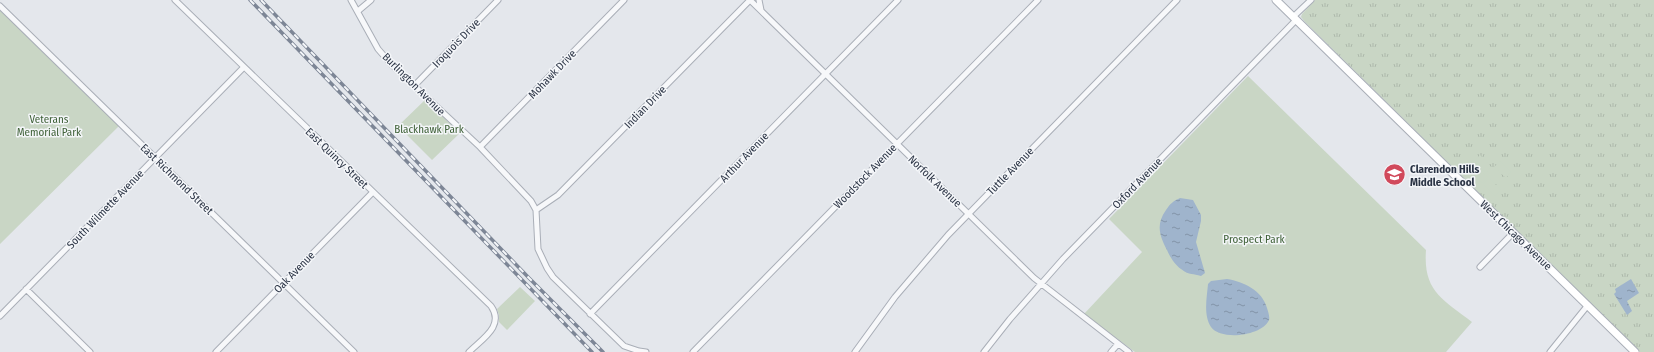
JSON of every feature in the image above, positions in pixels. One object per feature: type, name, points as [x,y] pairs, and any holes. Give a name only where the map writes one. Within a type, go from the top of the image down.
[{"type":"main road","name":"West Chicago Avenue","points":[[1276,0],[1635,352]]},
{"type":"street","name":"East Quincy Street","points":[[175,0],[494,310],[496,316],[494,327],[469,352]]},
{"type":"street","name":"Burlington Avenue","points":[[351,0],[378,48],[392,65],[480,147],[522,190],[536,210]]},
{"type":"street","points":[[358,11],[371,0]]},
{"type":"street","name":"Iroquois Drive","points":[[414,86],[498,0]]},
{"type":"street","name":"Mohawk Drive","points":[[480,147],[624,0]]},
{"type":"street","name":"Norfolk Avenue","points":[[750,0],[1040,284],[1129,352]]},
{"type":"street","name":"Indian Drive","points":[[536,210],[558,196],[750,0]]},
{"type":"street","points":[[759,0],[762,11]]},
{"type":"street","name":"Arthur Avenue","points":[[590,314],[898,0]]},
{"type":"street","name":"Woodstock Avenue","points":[[693,352],[1038,0]]},
{"type":"street","name":"Tuttle Avenue","points":[[855,352],[899,292],[968,214],[1177,0]]},
{"type":"street","name":"Oxford Avenue","points":[[984,352],[1040,284],[1295,19],[1311,0]]},
{"type":"street","name":"East Richmond Street","points":[[0,6],[354,352]]},
{"type":"street","name":"South Wilmette Avenue","points":[[0,316],[244,67]]},
{"type":"street","name":"Oak Avenue","points":[[216,352],[372,193]]},
{"type":"street","points":[[536,210],[537,243],[540,257],[553,277],[624,346],[646,352]]},
{"type":"street","points":[[1480,267],[1513,233]]},
{"type":"street","points":[[26,289],[90,352]]},
{"type":"street","points":[[1550,352],[1588,305]]},
{"type":"street","points":[[1111,352],[1118,344]]},
{"type":"green space","points":[[1315,0],[1654,0],[1654,352],[1640,352],[1305,22],[1301,17],[1302,14]]},
{"type":"green space","name":"Veterans Memorial Park","points":[[0,10],[119,126],[0,244]]},
{"type":"green space","name":"Prospect Park","points":[[1248,76],[1426,250],[1426,264],[1431,285],[1443,300],[1472,322],[1446,352],[1135,352],[1084,314],[1142,252],[1109,219]]},
{"type":"green space","name":"Blackhawk Park","points":[[425,100],[460,133],[432,160],[398,126]]},
{"type":"green space","points":[[1480,155],[1491,167],[1486,173],[1474,161]]},
{"type":"green space","points":[[1500,161],[1511,172],[1506,178],[1494,167]]},
{"type":"green space","points":[[1476,166],[1488,177],[1482,183],[1471,172]]},
{"type":"green space","points":[[1489,178],[1501,190],[1495,196],[1483,184]]},
{"type":"green space","points":[[520,287],[535,301],[507,330],[499,322],[497,309]]},
{"type":"water","points":[[1180,198],[1193,200],[1201,215],[1196,242],[1205,273],[1201,276],[1187,273],[1173,261],[1164,245],[1161,234],[1160,225],[1163,215],[1170,204]]},
{"type":"water","points":[[1227,279],[1240,282],[1252,288],[1265,302],[1269,320],[1258,330],[1241,335],[1232,335],[1223,334],[1211,327],[1206,312],[1208,284],[1211,281]]},
{"type":"water","points":[[1631,279],[1639,293],[1627,301],[1632,311],[1627,315],[1614,294],[1616,292],[1615,289]]},
{"type":"railway","points":[[250,0],[592,352]]},
{"type":"railway","points":[[261,0],[529,278],[603,352]]},
{"type":"place","name":"Clarendon Hills Middle School","points":[[1395,175]]}]
